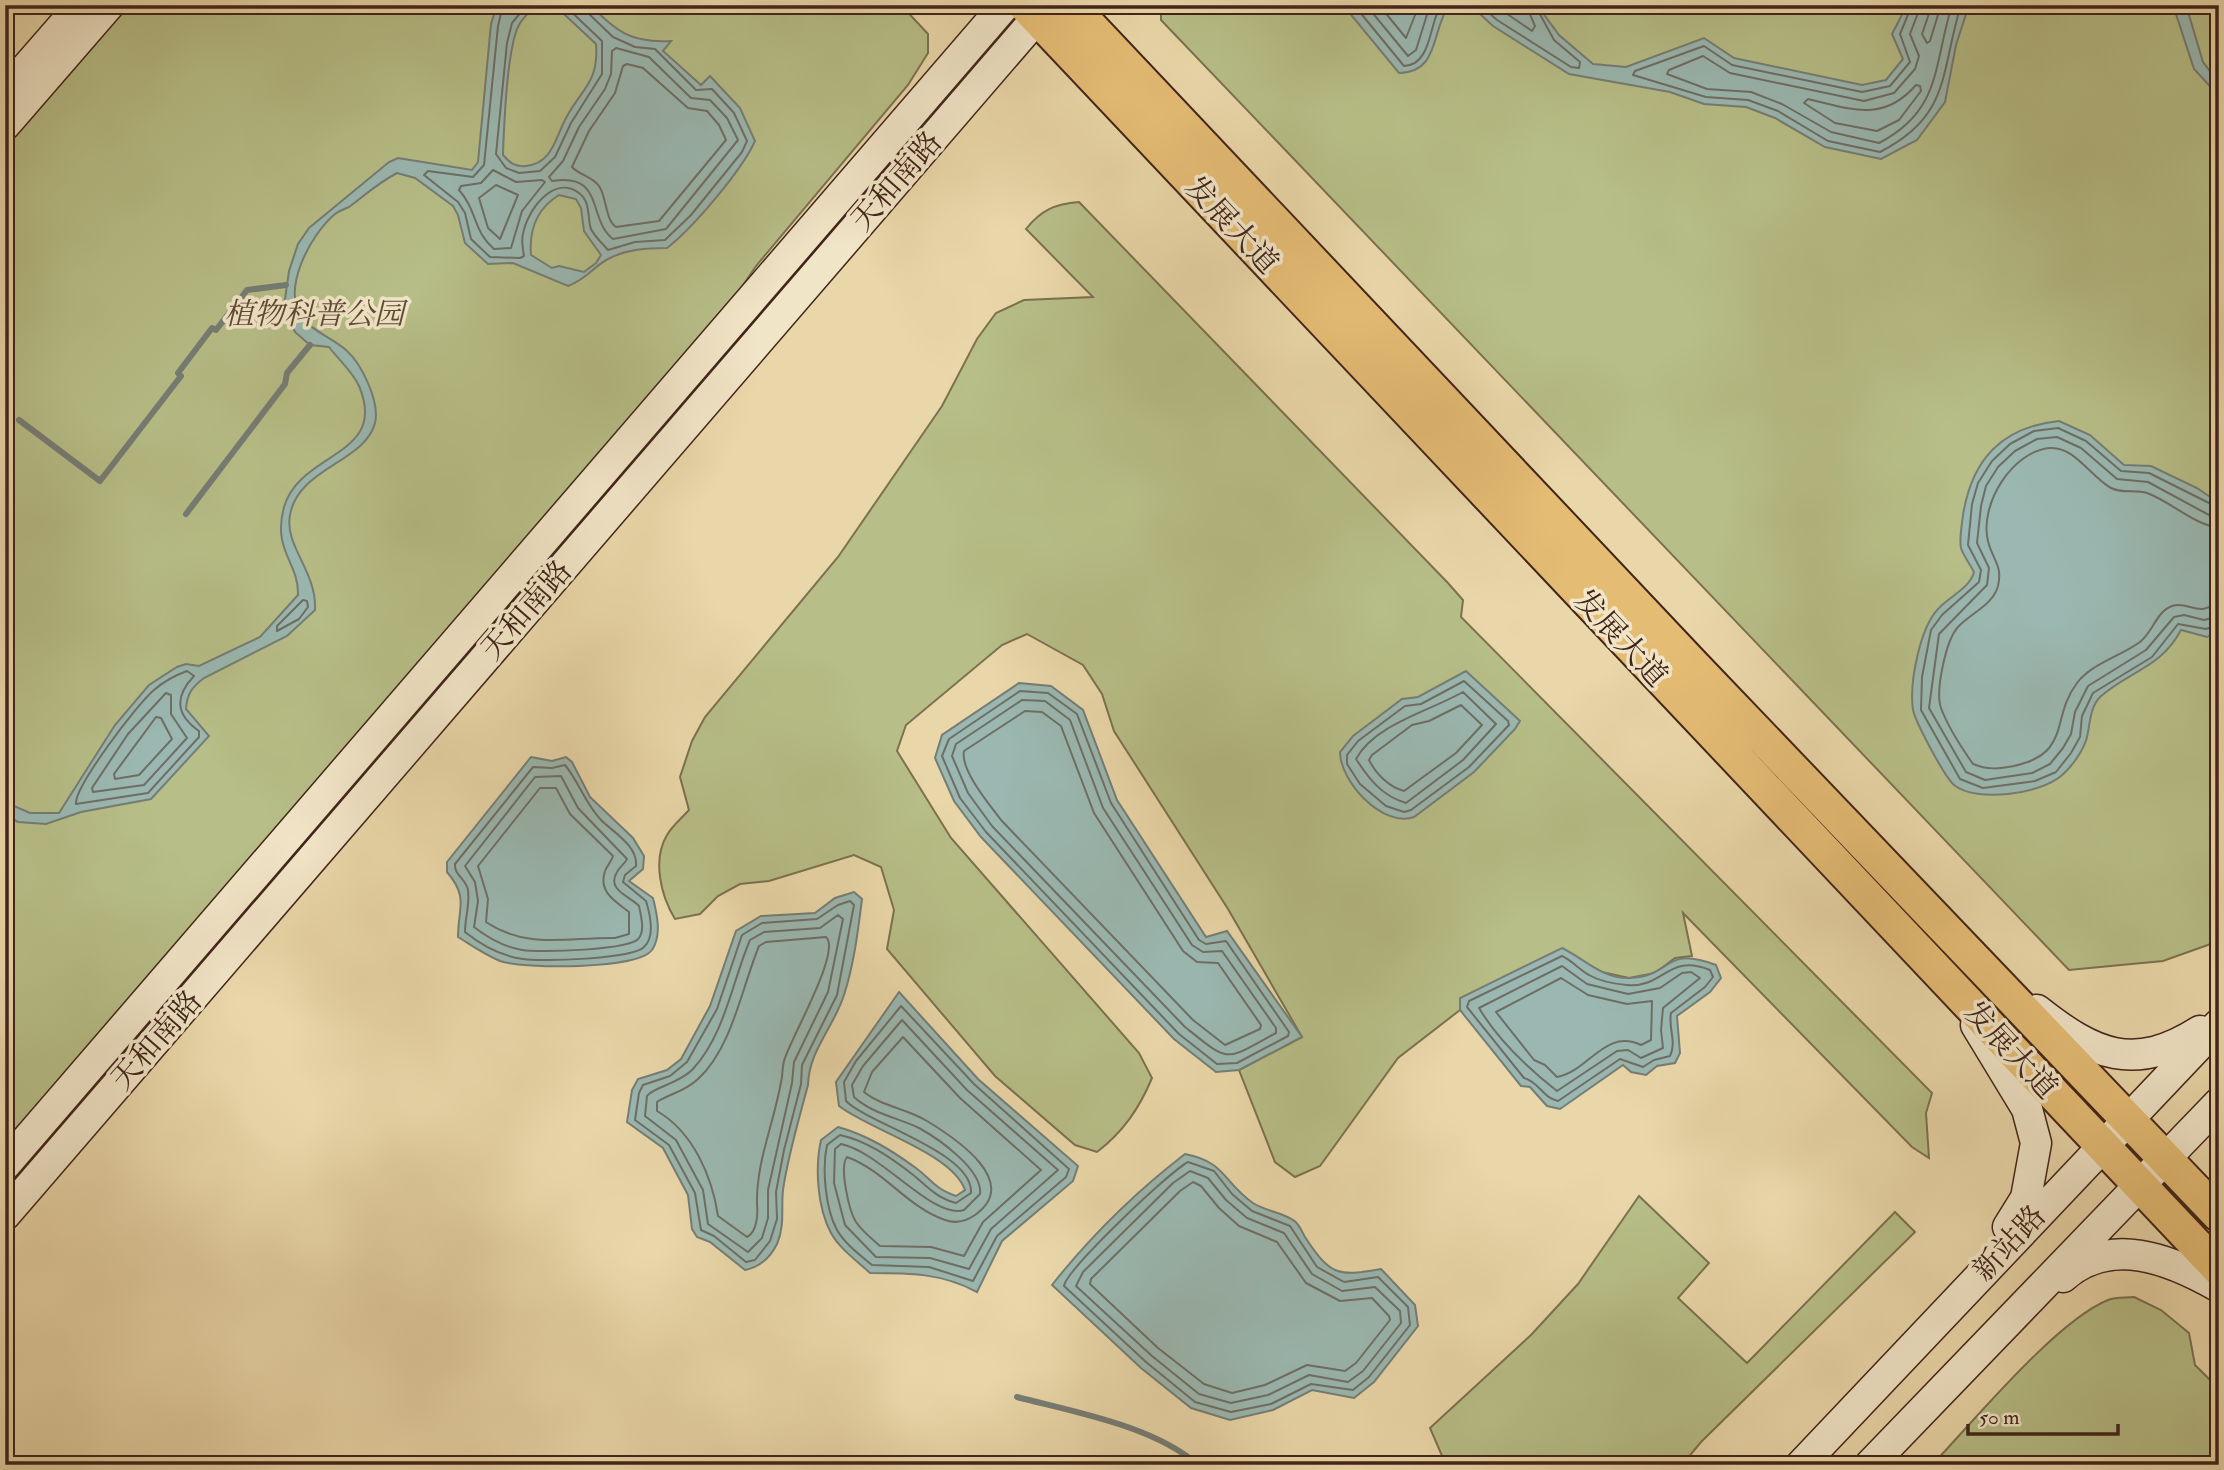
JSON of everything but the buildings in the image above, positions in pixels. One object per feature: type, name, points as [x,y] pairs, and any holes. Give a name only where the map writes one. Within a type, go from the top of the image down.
[{"type":"main road","name":"发展大道","points":[[1070,5],[2219,1215]]},
{"type":"main road","name":"发展大道","points":[[1036,10],[2219,1269]]},
{"type":"street","points":[[5,92],[81,5]]},
{"type":"street","points":[[5,125],[109,5]]},
{"type":"street","name":"天和南路","points":[[5,1165],[1005,5]]},
{"type":"street","name":"天和南路","points":[[5,1215],[1036,10]]},
{"type":"street","points":[[1965,950],[2062,1029],[2092,1047],[2125,1056],[2173,1048],[2219,1015]]},
{"type":"street","points":[[1939,974],[2004,1069],[2027,1109],[2036,1143],[2026,1198],[2002,1236],[1943,1314]]},
{"type":"street","name":"新站路","points":[[1801,1465],[2101,1145],[2219,1024]]},
{"type":"street","name":"新站路","points":[[1870,1465],[2219,1103]]},
{"type":"street","points":[[1976,1354],[2077,1265],[2093,1257],[2142,1254],[2219,1287]]},
{"type":"green space","name":"植物科普公园","points":[[126,5],[901,5],[928,34],[928,53],[908,85],[756,266],[727,309],[5,1145],[5,145]]},
{"type":"green space","points":[[1161,5],[2219,5],[2219,941],[2163,961],[2069,970],[1161,20]]},
{"type":"green space","points":[[1079,202],[1448,583],[1463,600],[1461,617],[1932,1093],[1926,1113],[1929,1158],[1912,1147],[1683,913],[1692,956],[1675,958],[1655,973],[1629,978],[1593,970],[1461,998],[1460,1010],[1398,1058],[1320,1166],[1295,1177],[1275,1162],[1239,1070],[1302,1037],[1228,909],[1114,731],[1102,694],[1083,665],[1027,634],[1002,645],[906,725],[897,751],[951,838],[1139,1053],[1152,1078],[1129,1119],[1097,1152],[1075,1145],[995,1076],[887,949],[894,910],[881,867],[854,855],[769,881],[740,884],[718,896],[700,914],[675,919],[662,889],[660,855],[669,832],[689,810],[680,777],[692,741],[705,717],[838,557],[942,406],[977,339],[996,313],[1024,300],[1093,297],[1026,229],[1049,209]]},
{"type":"green space","points":[[1639,1196],[1709,1263],[1678,1298],[1747,1363],[1895,1212],[1915,1232],[1701,1442],[1682,1465],[1446,1465],[1430,1428],[1531,1335],[1578,1284]]},
{"type":"green space","points":[[2134,1297],[2161,1310],[2189,1333],[2195,1365],[2219,1389],[2219,1465],[2150,1465],[2144,1459],[2137,1465],[1932,1465],[2016,1374],[2064,1329],[2087,1311],[2108,1300]]},
{"type":"water","points":[[497,5],[539,5],[526,15],[519,25],[511,56],[503,155],[513,164],[535,164],[548,155],[595,68],[596,44],[565,15],[547,5],[590,5],[617,29],[635,38],[671,41],[663,51],[701,85],[710,76],[740,108],[755,141],[716,198],[667,248],[622,253],[603,262],[568,286],[513,263],[488,264],[465,243],[453,206],[415,178],[397,173],[335,214],[317,235],[301,263],[295,293],[297,307],[308,324],[341,346],[358,364],[372,394],[376,414],[369,436],[359,447],[305,486],[290,515],[289,526],[311,583],[315,610],[287,636],[204,678],[193,688],[186,709],[209,736],[151,799],[81,812],[46,824],[18,822],[5,815],[5,802],[30,813],[59,813],[115,725],[149,685],[177,667],[186,664],[199,666],[260,637],[298,595],[295,574],[281,535],[284,507],[293,489],[307,474],[353,441],[362,427],[365,409],[359,386],[349,371],[329,347],[310,345],[295,332],[284,306],[289,271],[298,244],[309,228],[389,162],[398,158],[472,170],[478,162],[491,24]],"holes":[[[559,195],[576,199],[581,208],[584,231],[601,255],[596,263],[584,272],[559,266],[552,268],[531,255],[533,229],[545,207]]]},
{"type":"water","points":[[1343,5],[1449,5],[1428,58],[1422,66],[1399,73]]},
{"type":"water","points":[[1470,5],[1537,5],[1559,35],[1593,64],[1626,67],[1704,38],[1734,58],[1862,85],[1886,80],[1903,59],[1892,34],[1907,5],[1969,5],[1956,45],[1945,102],[1917,140],[1881,159],[1825,147],[1775,118],[1746,107],[1704,104],[1670,92],[1569,74],[1493,26]]},
{"type":"water","points":[[2173,5],[2186,5],[2203,62],[2219,83],[2219,96],[2194,69]]},
{"type":"water","points":[[2059,421],[2090,435],[2124,465],[2151,466],[2197,488],[2219,503],[2219,630],[2207,637],[2181,630],[2164,653],[2100,697],[2092,711],[2083,747],[2073,764],[2061,776],[2039,788],[2024,792],[1992,795],[1964,791],[1949,780],[1937,761],[1913,710],[1917,656],[1926,629],[1938,609],[1972,578],[1974,572],[1962,551],[1960,536],[1967,495],[1982,462],[1993,449],[2021,430]]},
{"type":"water","points":[[1466,671],[1520,721],[1515,729],[1474,772],[1414,817],[1402,819],[1377,809],[1365,800],[1347,776],[1340,752],[1353,736],[1402,699],[1418,697]]},
{"type":"water","points":[[1019,683],[1051,686],[1083,710],[1117,800],[1206,937],[1227,931],[1302,1037],[1239,1070],[1216,1072],[1174,1039],[981,837],[954,801],[935,758],[942,735]]},
{"type":"water","points":[[531,757],[552,761],[566,757],[572,762],[590,797],[633,838],[644,856],[643,869],[629,881],[653,898],[658,931],[652,950],[642,957],[579,966],[513,964],[494,959],[458,937],[460,896],[447,872],[447,862]]},
{"type":"water","points":[[854,892],[862,899],[850,971],[840,1007],[817,1050],[809,1072],[785,1177],[782,1224],[777,1244],[768,1258],[745,1270],[710,1242],[697,1237],[692,1229],[688,1195],[663,1148],[627,1122],[632,1090],[638,1079],[667,1070],[681,1059],[710,1006],[736,931],[761,916],[815,913],[835,898]]},
{"type":"water","points":[[1562,948],[1602,972],[1620,977],[1644,976],[1669,963],[1686,958],[1716,965],[1721,978],[1710,992],[1677,1016],[1680,1053],[1675,1063],[1657,1066],[1646,1075],[1631,1072],[1623,1065],[1560,1109],[1547,1106],[1530,1087],[1521,1086],[1460,1010],[1460,998]]},
{"type":"water","points":[[899,992],[978,1079],[1078,1166],[1073,1181],[1002,1241],[977,1292],[938,1278],[870,1273],[834,1239],[826,1223],[820,1199],[818,1162],[821,1140],[838,1127],[888,1149],[949,1193],[956,1196],[965,1190],[957,1177],[928,1153],[839,1106],[836,1082]]},
{"type":"water","points":[[1185,1154],[1217,1167],[1253,1203],[1295,1221],[1328,1266],[1354,1273],[1381,1269],[1415,1305],[1418,1326],[1374,1382],[1354,1398],[1312,1390],[1273,1410],[1230,1420],[1191,1408],[1141,1368],[1052,1285],[1115,1215]]},
{"type":"waterway","points":[[19,420],[100,481],[181,376],[178,373],[212,328],[216,330],[247,290],[286,285]]},
{"type":"waterway","points":[[186,514],[285,384],[287,373],[310,345]]},
{"type":"waterway","points":[[5,436],[9,432]]},
{"type":"waterway","points":[[1017,1397],[1136,1430],[1180,1451],[1198,1465]]}]
